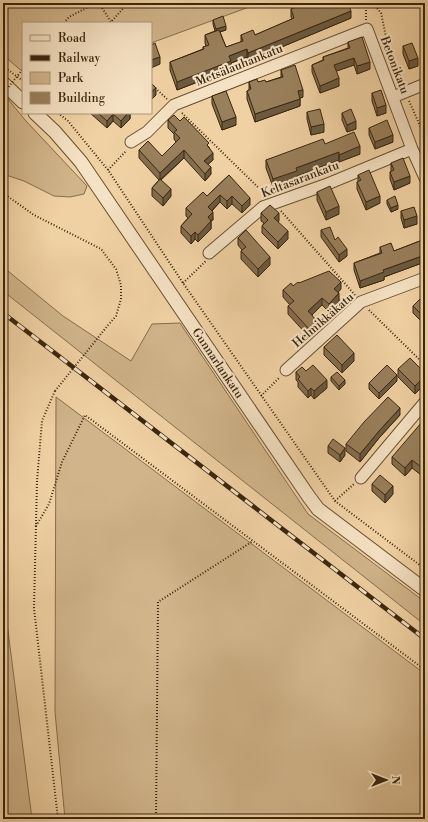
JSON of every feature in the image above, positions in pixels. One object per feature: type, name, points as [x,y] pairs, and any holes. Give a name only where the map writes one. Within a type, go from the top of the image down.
[{"type":"street","name":"Betonikatu","points":[[367,29],[412,149],[425,178]]},
{"type":"street","name":"Metsälauhankatu","points":[[131,142],[147,132],[174,105],[367,29]]},
{"type":"street","points":[[3,83],[22,101]]},
{"type":"street","points":[[393,97],[425,84]]},
{"type":"street","name":"Gunnarlankatu","points":[[36,114],[56,132],[81,162],[309,497],[318,508],[425,590]]},
{"type":"street","name":"Keltasarankatu","points":[[209,253],[263,207],[325,185],[412,149]]},
{"type":"street","name":"Helmikkäkatu","points":[[286,370],[361,302],[425,278]]},
{"type":"street","points":[[361,478],[425,402]]},
{"type":"path","points":[[65,22],[69,17],[98,3],[110,22]]},
{"type":"path","points":[[112,22],[128,3]]},
{"type":"path","points":[[367,29],[365,3],[377,8],[381,13],[389,51],[425,137]]},
{"type":"path","points":[[3,66],[22,80]]},
{"type":"path","points":[[3,94],[22,70]]},
{"type":"path","points":[[152,85],[274,203],[361,302],[425,365]]},
{"type":"path","points":[[59,114],[68,121],[108,170],[183,283],[335,501],[425,569]]},
{"type":"path","points":[[108,170],[125,154],[131,142]]},
{"type":"path","points":[[3,193],[34,214],[101,249],[116,269],[121,285],[121,300],[116,316],[55,391],[42,421],[37,481],[34,608],[58,819]]},
{"type":"path","points":[[183,283],[205,263],[209,253]]},
{"type":"path","points":[[261,396],[286,370]]},
{"type":"path","points":[[36,526],[49,504],[62,462],[85,416],[425,670]]},
{"type":"path","points":[[335,501],[361,478]]},
{"type":"path","points":[[156,819],[158,602],[253,541]]},
{"type":"green space","points":[[3,3],[260,3],[152,43],[152,22],[22,22],[22,71],[3,55]]},
{"type":"green space","points":[[7,98],[26,121],[87,186],[84,194],[70,197],[54,196],[24,181],[3,174],[3,103]]},
{"type":"green space","points":[[3,267],[63,316],[131,361],[152,324],[180,323],[308,514],[425,602],[425,625],[3,291]]},
{"type":"green space","points":[[3,338],[7,341],[3,392]]},
{"type":"green space","points":[[56,397],[425,674],[425,819],[65,819],[55,712]]},
{"type":"green space","points":[[3,543],[7,623],[32,819],[3,819]]},
{"type":"building","points":[[307,3],[348,3],[351,11],[248,53],[247,49],[229,56],[231,61],[177,82],[170,62],[204,49],[203,47],[209,45],[205,35],[219,30],[226,47],[243,41],[241,35],[253,30],[255,35],[294,18],[291,9]]},
{"type":"building","points":[[223,16],[226,26],[216,29],[213,20]]},
{"type":"building","points":[[362,37],[370,62],[357,66],[354,58],[334,65],[339,78],[320,86],[312,65],[324,60],[323,57],[350,48],[348,42]]},
{"type":"building","points":[[155,43],[160,57],[152,60],[152,44]]},
{"type":"building","points":[[412,43],[418,58],[409,61],[403,46]]},
{"type":"building","points":[[425,47],[425,55],[422,48]]},
{"type":"building","points":[[295,65],[303,90],[298,91],[300,99],[255,114],[247,91],[251,89],[249,82],[257,79],[258,82],[265,80],[266,82],[283,77],[281,70]]},
{"type":"building","points":[[152,84],[156,88],[152,91]]},
{"type":"building","points":[[381,90],[386,105],[377,108],[372,93]]},
{"type":"building","points":[[226,91],[236,117],[222,122],[212,96]]},
{"type":"building","points":[[320,109],[324,124],[311,127],[307,112]]},
{"type":"building","points":[[351,109],[356,121],[347,125],[342,113]]},
{"type":"building","points":[[99,114],[113,114],[107,121]]},
{"type":"building","points":[[113,114],[127,114],[121,121]]},
{"type":"building","points":[[174,115],[180,121],[184,117],[209,143],[207,145],[213,153],[204,161],[211,167],[205,174],[184,150],[160,173],[139,150],[148,141],[162,156],[180,138],[174,132],[177,130],[168,120]]},
{"type":"building","points":[[387,120],[393,135],[375,142],[369,128]]},
{"type":"building","points":[[354,132],[360,146],[339,155],[339,152],[296,168],[297,171],[273,179],[266,160],[323,139],[325,144]]},
{"type":"building","points":[[403,158],[410,176],[394,182],[390,172],[394,170],[391,163]]},
{"type":"building","points":[[369,170],[380,196],[366,202],[357,182],[361,180],[358,175]]},
{"type":"building","points":[[229,175],[250,198],[242,206],[232,196],[227,201],[220,195],[208,207],[213,212],[208,217],[211,221],[198,235],[195,232],[191,236],[181,226],[192,214],[186,208],[203,192],[207,196]]},
{"type":"building","points":[[160,179],[171,189],[163,198],[152,188]]},
{"type":"building","points":[[330,186],[339,206],[326,212],[317,192]]},
{"type":"building","points":[[395,196],[398,205],[391,208],[387,200]]},
{"type":"building","points":[[270,205],[279,213],[274,218],[288,231],[278,242],[262,226],[268,220],[261,213]]},
{"type":"building","points":[[414,207],[417,216],[404,220],[401,211]]},
{"type":"building","points":[[330,227],[335,240],[338,237],[347,249],[339,255],[321,230]]},
{"type":"building","points":[[246,230],[270,257],[258,269],[241,251],[246,247],[238,238]]},
{"type":"building","points":[[425,239],[425,256],[383,270],[384,272],[360,281],[354,263],[382,253],[380,247],[391,243],[394,251]]},
{"type":"building","points":[[329,271],[341,282],[334,289],[339,293],[329,304],[322,298],[308,311],[317,321],[309,329],[288,306],[294,301],[283,290],[291,283],[293,286],[298,282],[299,283]]},
{"type":"building","points":[[422,297],[425,299],[425,318],[413,306]]},
{"type":"building","points":[[337,335],[354,353],[342,365],[324,347]]},
{"type":"building","points":[[410,358],[425,373],[425,376],[415,386],[398,369]]},
{"type":"building","points":[[313,365],[327,380],[314,391],[311,388],[308,391],[298,379],[300,377],[296,372],[302,367],[306,371]]},
{"type":"building","points":[[387,365],[397,375],[379,393],[369,383]]},
{"type":"building","points":[[337,372],[345,380],[339,386],[331,377]]},
{"type":"building","points":[[388,397],[400,408],[360,454],[346,444],[364,422]]},
{"type":"building","points":[[422,422],[425,424],[425,449],[421,454],[425,458],[425,462],[421,467],[412,460],[405,468],[392,457]]},
{"type":"building","points":[[333,439],[345,448],[340,455],[328,446]]},
{"type":"building","points":[[380,475],[393,486],[385,495],[372,484]]},
{"type":"railway","points":[[3,313],[425,639]]}]
